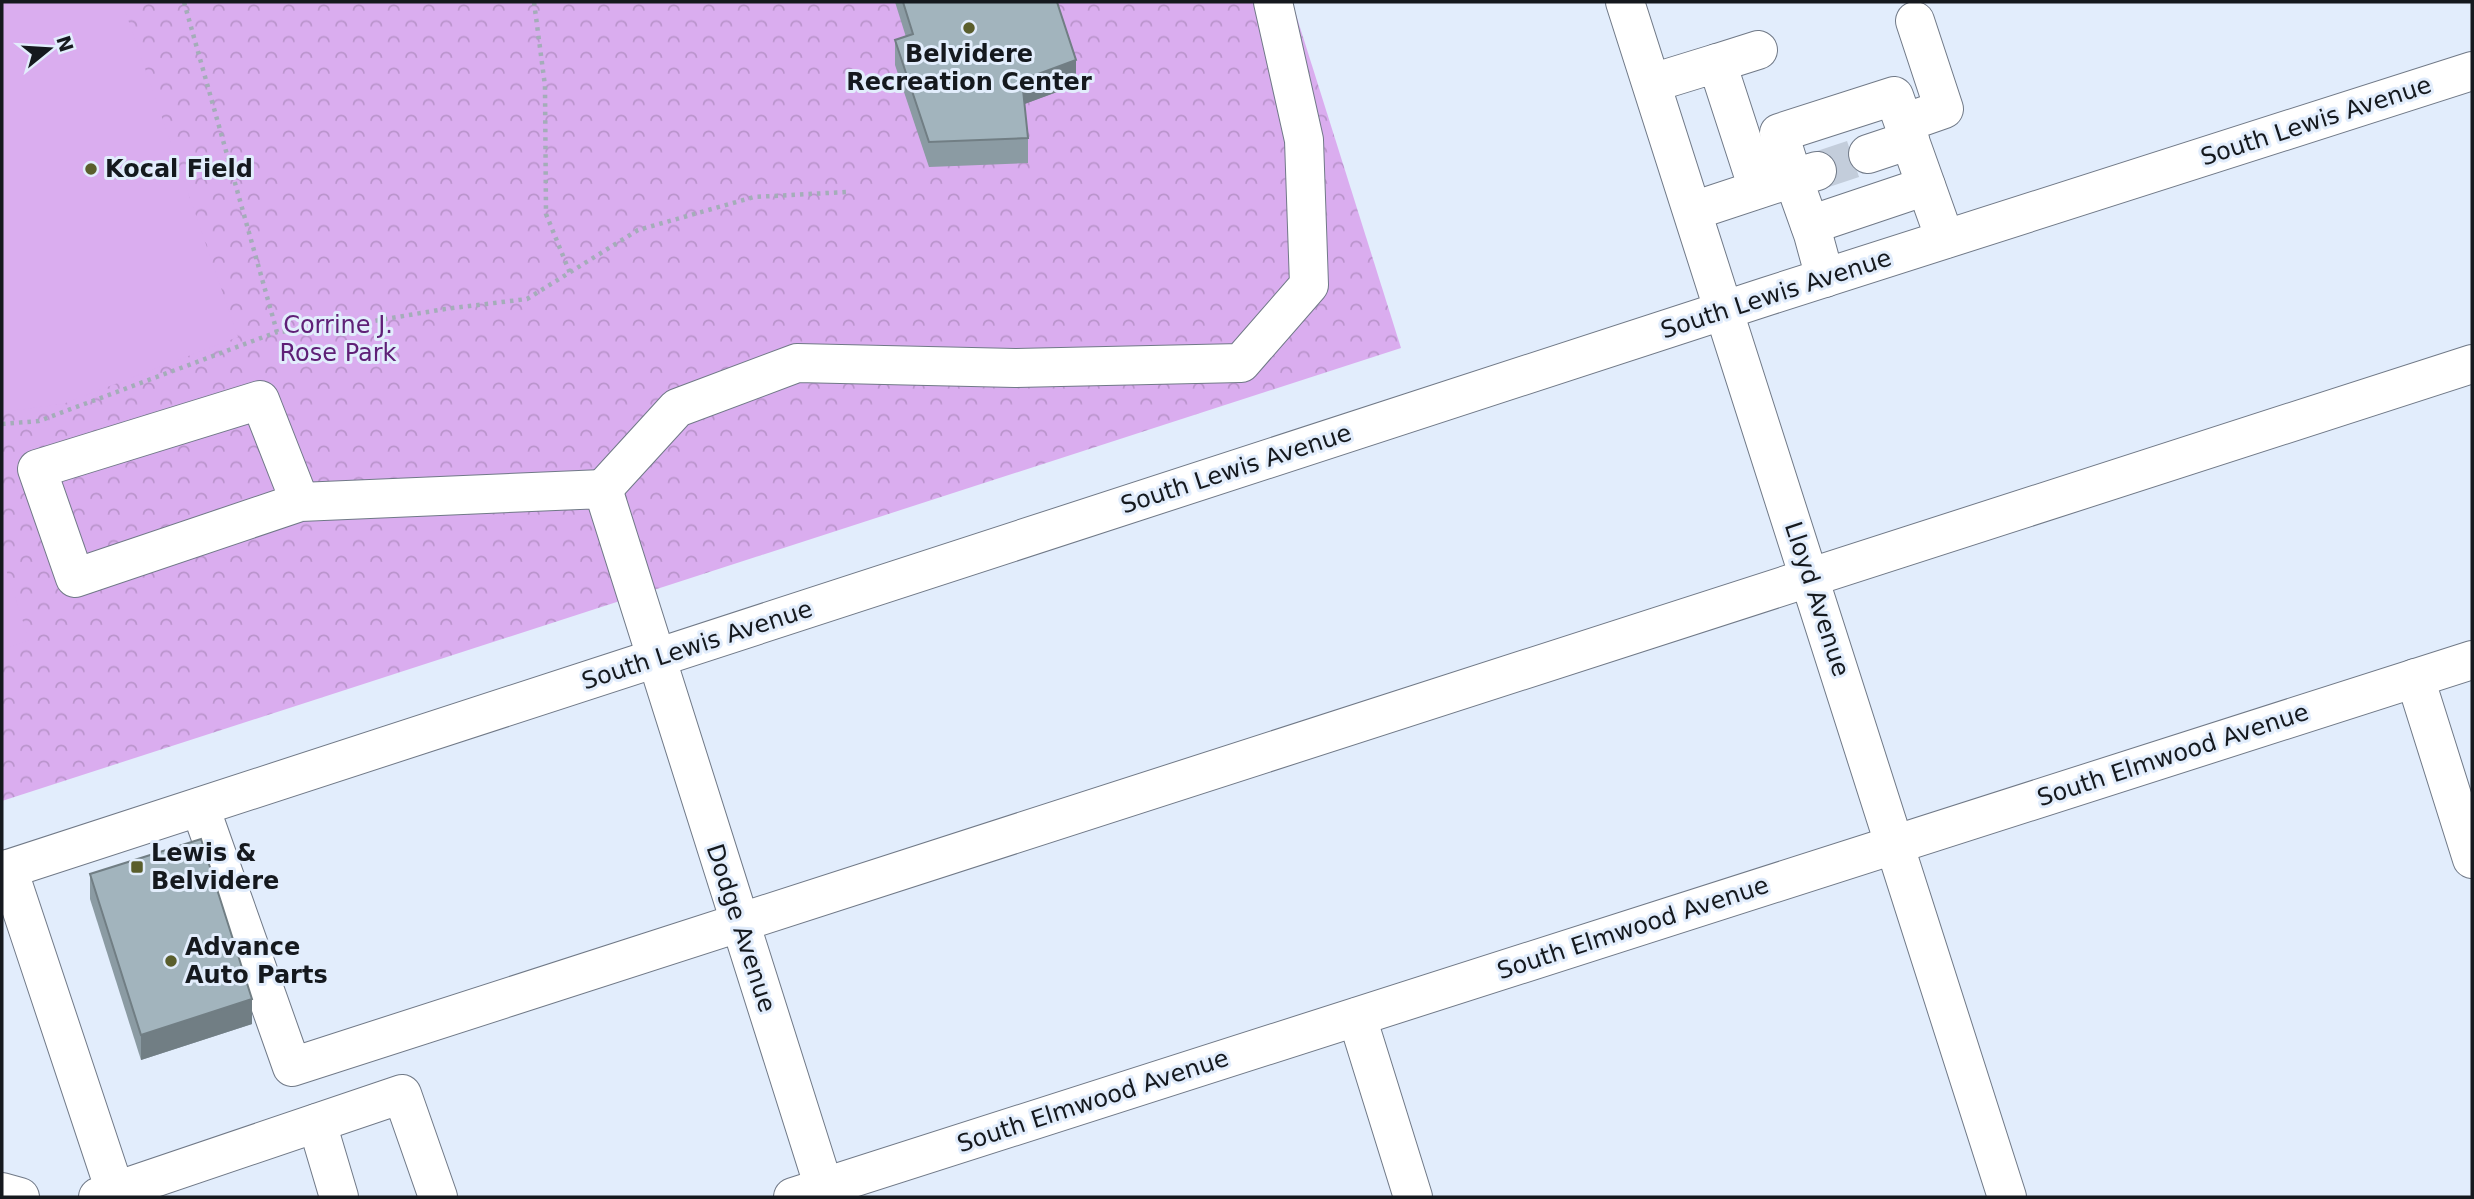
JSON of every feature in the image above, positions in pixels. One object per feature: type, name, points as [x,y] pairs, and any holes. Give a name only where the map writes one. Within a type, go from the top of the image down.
[{"type":"street","points":[[300,502],[260,400],[37,469],[75,578],[300,502],[603,489],[677,408],[797,363],[1015,368],[1241,363],[1309,285],[1304,139],[1273,2]]},
{"type":"street","name":"Lloyd Avenue","points":[[1625,2],[2007,1197]]},
{"type":"street","points":[[1868,154],[1944,109],[1914,21]]},
{"type":"street","points":[[1652,83],[1758,50]]},
{"type":"street","points":[[1717,63],[1789,179],[1810,225],[1825,278]]},
{"type":"street","name":"South Lewis Avenue","points":[[5,870],[1725,310],[2472,71]]},
{"type":"street","points":[[1789,179],[1779,133],[1894,96],[1945,239]]},
{"type":"street","points":[[1693,211],[1789,179]]},
{"type":"street","points":[[1810,225],[1926,186]]},
{"type":"street","points":[[200,807],[292,1067],[2472,364]]},
{"type":"street","name":"Dodge Avenue","points":[[603,489],[740,923],[815,1194]]},
{"type":"street","name":"South Elmwood Avenue","points":[[815,1194],[1357,1017],[2472,660]]},
{"type":"street","points":[[2414,678],[2472,859]]},
{"type":"street","points":[[5,870],[110,1195],[402,1094],[438,1197]]},
{"type":"street","points":[[1357,1017],[1413,1197]]},
{"type":"street","points":[[317,1123],[339,1197]]},
{"type":"street","points":[[2,1192],[19,1197]]},
{"type":"path","points":[[184,2],[277,332]]},
{"type":"path","points":[[534,2],[545,86],[546,214],[570,273]]},
{"type":"path","points":[[2,424],[39,421],[277,332],[338,327],[444,309],[527,299],[638,230],[754,197],[846,192]]},
{"type":"green space","name":"Corrine J. Rose Park","points":[[2,2],[1292,2],[1401,348],[2,801]]},
{"type":"green space","name":"Kocal Field","points":[[2,2],[122,2],[238,337],[63,404],[2,412]]},
{"type":"green space","points":[[2,557],[29,640],[2,649]]},
{"type":"building","points":[[903,2],[1057,2],[1076,60],[1022,80],[1028,138],[929,142],[895,40],[913,34]]},
{"type":"building","name":"Advance Auto Parts","points":[[201,839],[252,999],[141,1035],[90,874]]},
{"type":"tunnel","points":[[1817,171],[1868,154]]},
{"type":"place","name":"Belvidere Recreation Center","points":[[969,28]]},
{"type":"place","name":"Kocal Field","points":[[91,169]]},
{"type":"place","name":"Lewis & Belvidere","points":[[137,867]]},
{"type":"place","name":"Advance Auto Parts","points":[[171,961]]}]
